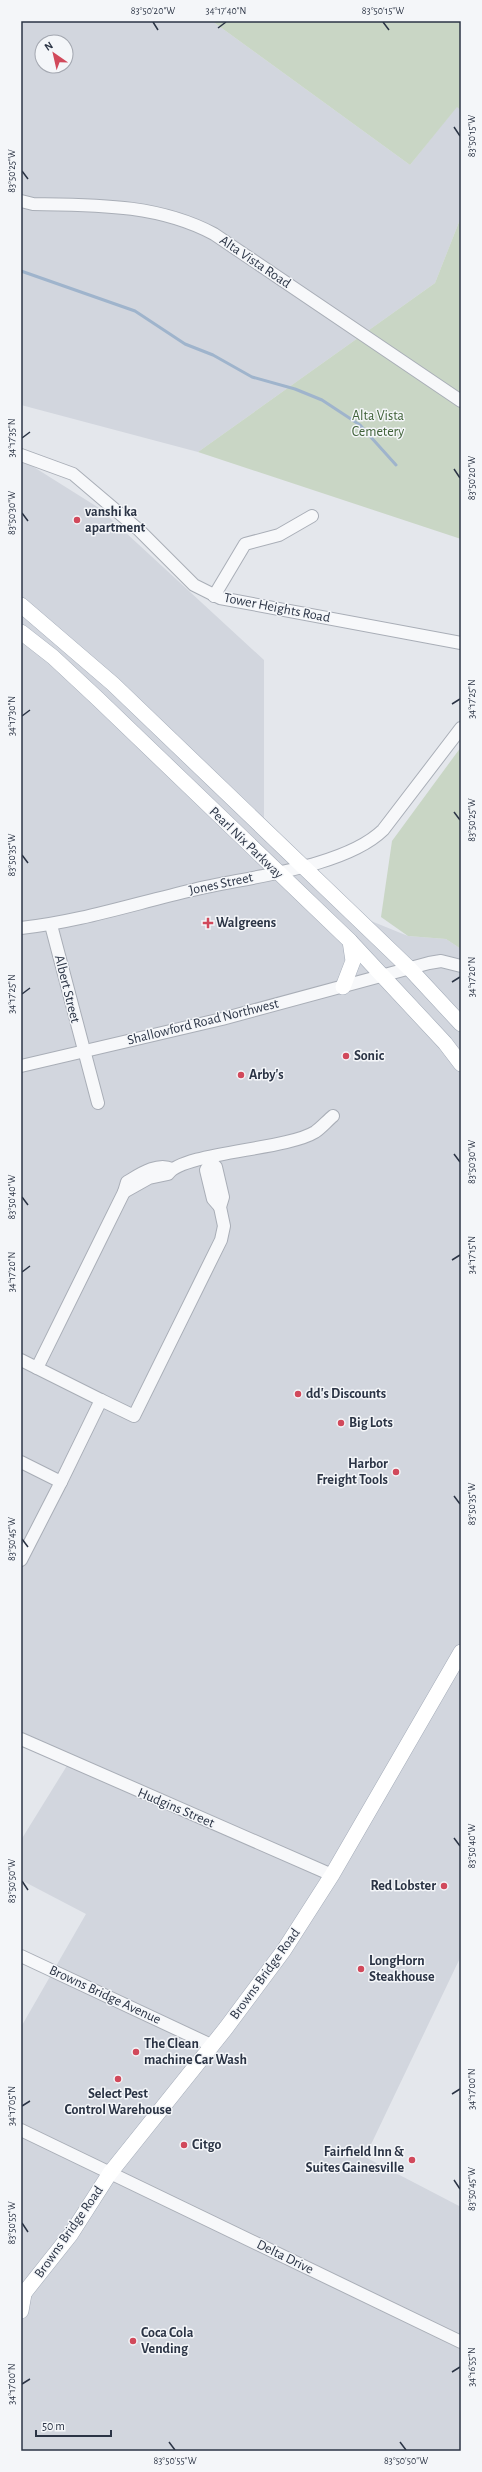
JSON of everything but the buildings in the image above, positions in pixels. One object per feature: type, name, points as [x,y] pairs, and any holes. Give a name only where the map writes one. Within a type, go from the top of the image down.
[{"type":"main road","name":"Pearl Nix Parkway","points":[[21,605],[113,684],[410,968],[461,1024]]},
{"type":"main road","name":"Pearl Nix Parkway","points":[[21,632],[53,657],[93,693],[276,872],[350,941],[445,1043],[461,1064]]},
{"type":"main road","points":[[343,987],[353,961],[350,941]]},
{"type":"main road","name":"Browns Bridge Road","points":[[21,2311],[23,2296],[71,2234],[110,2173],[284,1950],[332,1876],[461,1652]]},
{"type":"street","name":"Alta Vista Road","points":[[21,201],[33,204],[114,206],[158,213],[194,224],[214,234],[461,401]]},
{"type":"street","name":"Tower Heights Road","points":[[21,455],[73,474],[139,530],[194,585],[214,596],[461,644]]},
{"type":"street","points":[[214,596],[245,544],[279,535],[312,516]]},
{"type":"street","name":"Jones Street","points":[[21,928],[51,925],[304,866],[343,853],[373,840],[383,830],[461,728]]},
{"type":"street","name":"Albert Street","points":[[51,925],[83,1052],[98,1104]]},
{"type":"street","name":"Shallowford Road Northwest","points":[[21,1066],[83,1052],[159,1032],[222,1019],[384,977],[410,968],[441,961],[461,966]]},
{"type":"street","points":[[37,1368],[124,1192],[127,1182],[148,1175],[166,1166],[172,1169],[300,1138],[314,1132],[333,1116]]},
{"type":"street","points":[[21,1360],[134,1416],[221,1240],[224,1226],[220,1207],[213,1199],[215,1184],[206,1170],[211,1160]]},
{"type":"street","points":[[21,1561],[101,1400]]},
{"type":"street","points":[[21,1462],[61,1482]]},
{"type":"street","name":"Hudgins Street","points":[[21,1739],[332,1876]]},
{"type":"street","name":"Browns Bridge Avenue","points":[[21,1956],[211,2045]]},
{"type":"street","name":"Delta Drive","points":[[21,2130],[461,2342]]},
{"type":"shaded area","points":[[21,21],[212,21],[410,165],[457,106],[461,110],[461,217],[435,283],[198,452],[21,405]]},
{"type":"shaded area","points":[[21,459],[99,508],[264,660],[264,818],[302,857],[371,921],[408,936],[446,939],[461,949],[461,1956],[365,2157],[461,2207],[461,2451],[21,2451],[21,2027],[86,1914],[21,1880],[21,1840],[68,1764],[21,1745]]},
{"type":"green space","points":[[212,21],[461,21],[461,110],[457,107],[410,165]]},
{"type":"green space","name":"Alta Vista Cemetery","points":[[461,217],[461,539],[198,452],[435,283]]},
{"type":"green space","points":[[461,747],[461,949],[446,939],[408,936],[381,917],[392,841]]},
{"type":"waterway","points":[[21,271],[135,311],[185,344],[213,355],[252,377],[295,389],[322,400],[360,425],[396,465]]},
{"type":"place","name":"vanshi ka apartment","points":[[77,520]]},
{"type":"place","name":"Walgreens","points":[[208,923]]},
{"type":"place","name":"Sonic","points":[[346,1056]]},
{"type":"place","name":"Arby's","points":[[241,1075]]},
{"type":"place","name":"dd's Discounts","points":[[298,1394]]},
{"type":"place","name":"Big Lots","points":[[341,1423]]},
{"type":"place","name":"Harbor Freight Tools","points":[[396,1472]]},
{"type":"place","name":"Red Lobster","points":[[444,1886]]},
{"type":"place","name":"LongHorn Steakhouse","points":[[361,1969]]},
{"type":"place","name":"The Clean machine Car Wash","points":[[136,2052]]},
{"type":"place","name":"Select Pest Control Warehouse","points":[[118,2079]]},
{"type":"place","name":"Citgo","points":[[184,2145]]},
{"type":"place","name":"Fairfield Inn & Suites Gainesville","points":[[412,2160]]},
{"type":"place","name":"Coca Cola Vending","points":[[133,2341]]}]
